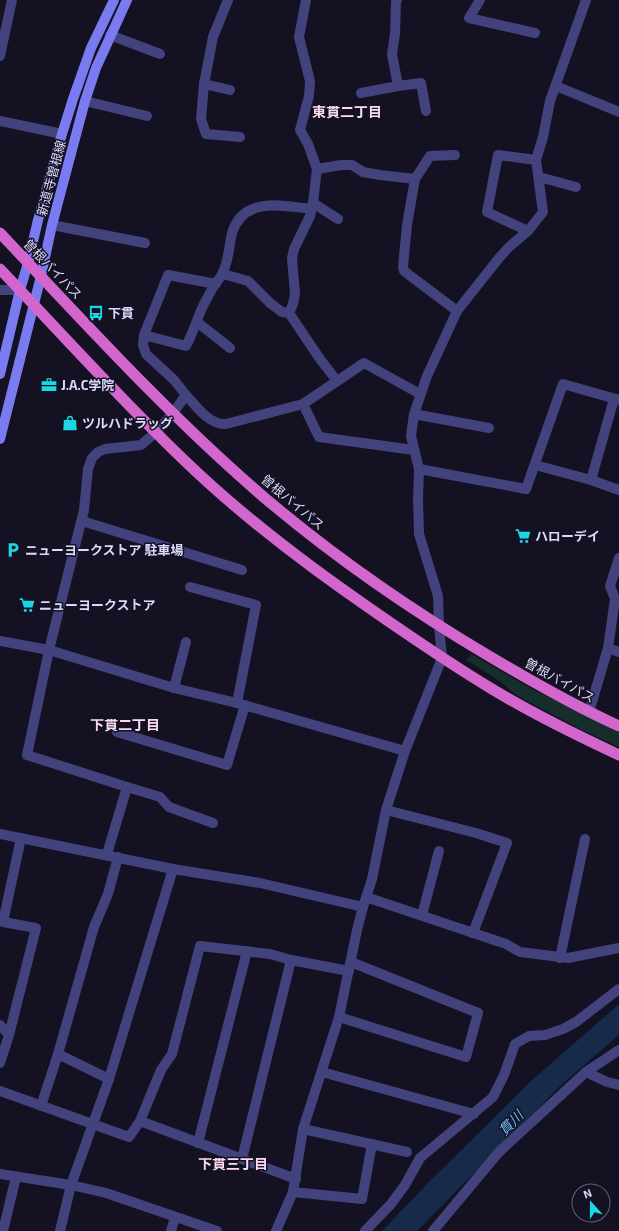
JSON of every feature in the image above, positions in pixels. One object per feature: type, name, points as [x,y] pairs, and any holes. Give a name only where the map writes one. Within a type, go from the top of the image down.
[{"type":"highway","name":"曽根バイパス","points":[[0,233],[173,413],[266,499],[312,536],[371,581],[439,626],[536,684],[619,726]]},
{"type":"highway","points":[[0,269],[185,461],[245,515],[311,568],[442,658],[493,690],[619,755]]},
{"type":"main road","name":"新道寺曽根線","points":[[0,374],[38,220],[62,134],[91,48],[114,0]]},
{"type":"main road","name":"新道寺曽根線","points":[[0,439],[41,276],[52,224],[85,101],[96,68],[110,34],[127,0]]},
{"type":"street","points":[[0,56],[12,0]]},
{"type":"street","points":[[228,0],[213,37],[204,84],[201,119],[206,134],[240,137]]},
{"type":"street","points":[[289,313],[294,304],[295,294],[292,258],[294,248],[310,216],[317,169],[308,144],[300,130],[309,96],[310,81],[299,37],[306,0]]},
{"type":"street","points":[[397,0],[392,54],[398,86]]},
{"type":"street","points":[[480,0],[469,18],[535,33]]},
{"type":"street","points":[[276,1231],[294,1192],[302,1129],[340,1017],[364,902],[372,879],[386,810],[404,751],[442,658],[438,596],[419,534],[419,469],[411,436],[414,414],[427,376],[457,311],[499,258],[509,247],[528,231],[543,212],[536,160],[543,137],[550,101],[586,0]]},
{"type":"street","points":[[110,34],[160,54]]},
{"type":"street","points":[[361,93],[422,83],[426,111]]},
{"type":"street","points":[[204,84],[230,90]]},
{"type":"street","points":[[556,86],[619,112]]},
{"type":"street","points":[[85,101],[146,116]]},
{"type":"street","points":[[0,121],[62,134]]},
{"type":"street","points":[[455,155],[430,156],[415,179],[407,225],[403,267],[404,271],[457,311]]},
{"type":"street","points":[[528,231],[487,212],[498,155],[536,160]]},
{"type":"street","points":[[317,169],[341,165],[352,165],[363,172],[415,179]]},
{"type":"street","points":[[539,177],[576,187]]},
{"type":"street","points":[[144,335],[186,346],[202,308],[223,274],[230,253],[232,234],[238,219],[247,211],[259,206],[312,206],[338,219]]},
{"type":"street","points":[[52,224],[145,243]]},
{"type":"street","points":[[223,274],[248,281],[270,303],[282,312],[289,313],[320,359],[337,381]]},
{"type":"street","points":[[216,284],[168,275],[144,335],[144,345],[146,354],[174,380],[210,420],[219,425],[303,404],[364,363],[420,394]]},
{"type":"street","points":[[0,290],[20,290]]},
{"type":"street","points":[[197,322],[230,348]]},
{"type":"street","points":[[419,469],[526,489],[563,384],[617,399],[591,480]]},
{"type":"street","points":[[186,395],[173,413],[156,432],[141,445],[105,449],[98,452],[92,458],[88,469],[82,521],[48,650],[27,755],[160,797],[169,807],[213,822]]},
{"type":"street","points":[[303,404],[320,437],[414,450]]},
{"type":"street","points":[[414,414],[489,428]]},
{"type":"street","points":[[535,465],[591,480],[619,490]]},
{"type":"street","points":[[82,521],[242,570]]},
{"type":"street","points":[[589,712],[608,648],[617,599],[610,586],[619,558]]},
{"type":"street","points":[[117,732],[227,765],[241,704],[256,605],[190,587]]},
{"type":"street","points":[[0,641],[48,650],[174,688],[241,704],[404,751]]},
{"type":"street","points":[[174,688],[186,642]]},
{"type":"street","points":[[608,648],[619,652]]},
{"type":"street","points":[[107,854],[127,787]]},
{"type":"street","points":[[386,810],[476,833],[507,843],[473,933]]},
{"type":"street","points":[[0,834],[107,854],[173,869],[364,902],[422,915],[506,944],[520,952],[568,958],[619,948]]},
{"type":"street","points":[[0,1063],[9,1035],[36,928],[2,922],[21,838]]},
{"type":"street","points":[[560,958],[585,839]]},
{"type":"street","points":[[422,915],[439,851]]},
{"type":"street","points":[[41,1106],[58,1054],[94,927],[108,894],[118,857]]},
{"type":"street","points":[[60,1231],[71,1185],[108,1079],[173,869]]},
{"type":"street","points":[[0,1091],[129,1138],[140,1121],[160,1070],[172,1054],[200,946],[270,954],[291,960],[350,967],[478,1013],[466,1057],[340,1017]]},
{"type":"street","points":[[198,1143],[247,951]]},
{"type":"street","points":[[242,1159],[291,960]]},
{"type":"street","points":[[365,1231],[391,1204],[405,1185],[420,1158],[493,1097],[504,1074],[515,1044],[530,1036],[545,1035],[563,1029],[576,1022],[619,989]]},
{"type":"street","points":[[0,1024],[9,1035]]},
{"type":"street","points":[[433,1231],[498,1152],[586,1072],[619,1050]]},
{"type":"street","points":[[58,1054],[108,1079]]},
{"type":"street","points":[[322,1072],[474,1114]]},
{"type":"street","points":[[586,1072],[607,1082],[619,1085]]},
{"type":"street","points":[[140,1121],[296,1179]]},
{"type":"street","points":[[302,1129],[407,1152]]},
{"type":"street","points":[[294,1192],[362,1199],[372,1144]]},
{"type":"street","points":[[0,1174],[71,1185],[106,1194],[217,1231]]},
{"type":"street","points":[[3,1231],[16,1177]]},
{"type":"street","points":[[171,1231],[175,1217]]},
{"type":"green space","points":[[471,654],[534,690],[619,732],[619,747],[582,730],[516,695],[501,682],[466,660]]},
{"type":"water","name":"貫川","points":[[619,1004],[619,1035],[560,1086],[417,1231],[382,1231],[531,1081]]},
{"type":"place","name":"下貫","points":[[96,313]]},
{"type":"place","name":"J.A.C学院","points":[[49,385]]},
{"type":"place","name":"ツルハドラッグ","points":[[70,423]]},
{"type":"place","name":"ハローデイ","points":[[523,536]]},
{"type":"place","name":"ニューヨークストア 駐車場","points":[[13,550]]},
{"type":"place","name":"ニューヨークストア","points":[[27,605]]},
{"type":"district","name":"東貫二丁目","points":[[347,112]]},
{"type":"district","name":"下貫二丁目","points":[[125,725]]},
{"type":"district","name":"下貫三丁目","points":[[233,1164]]}]
